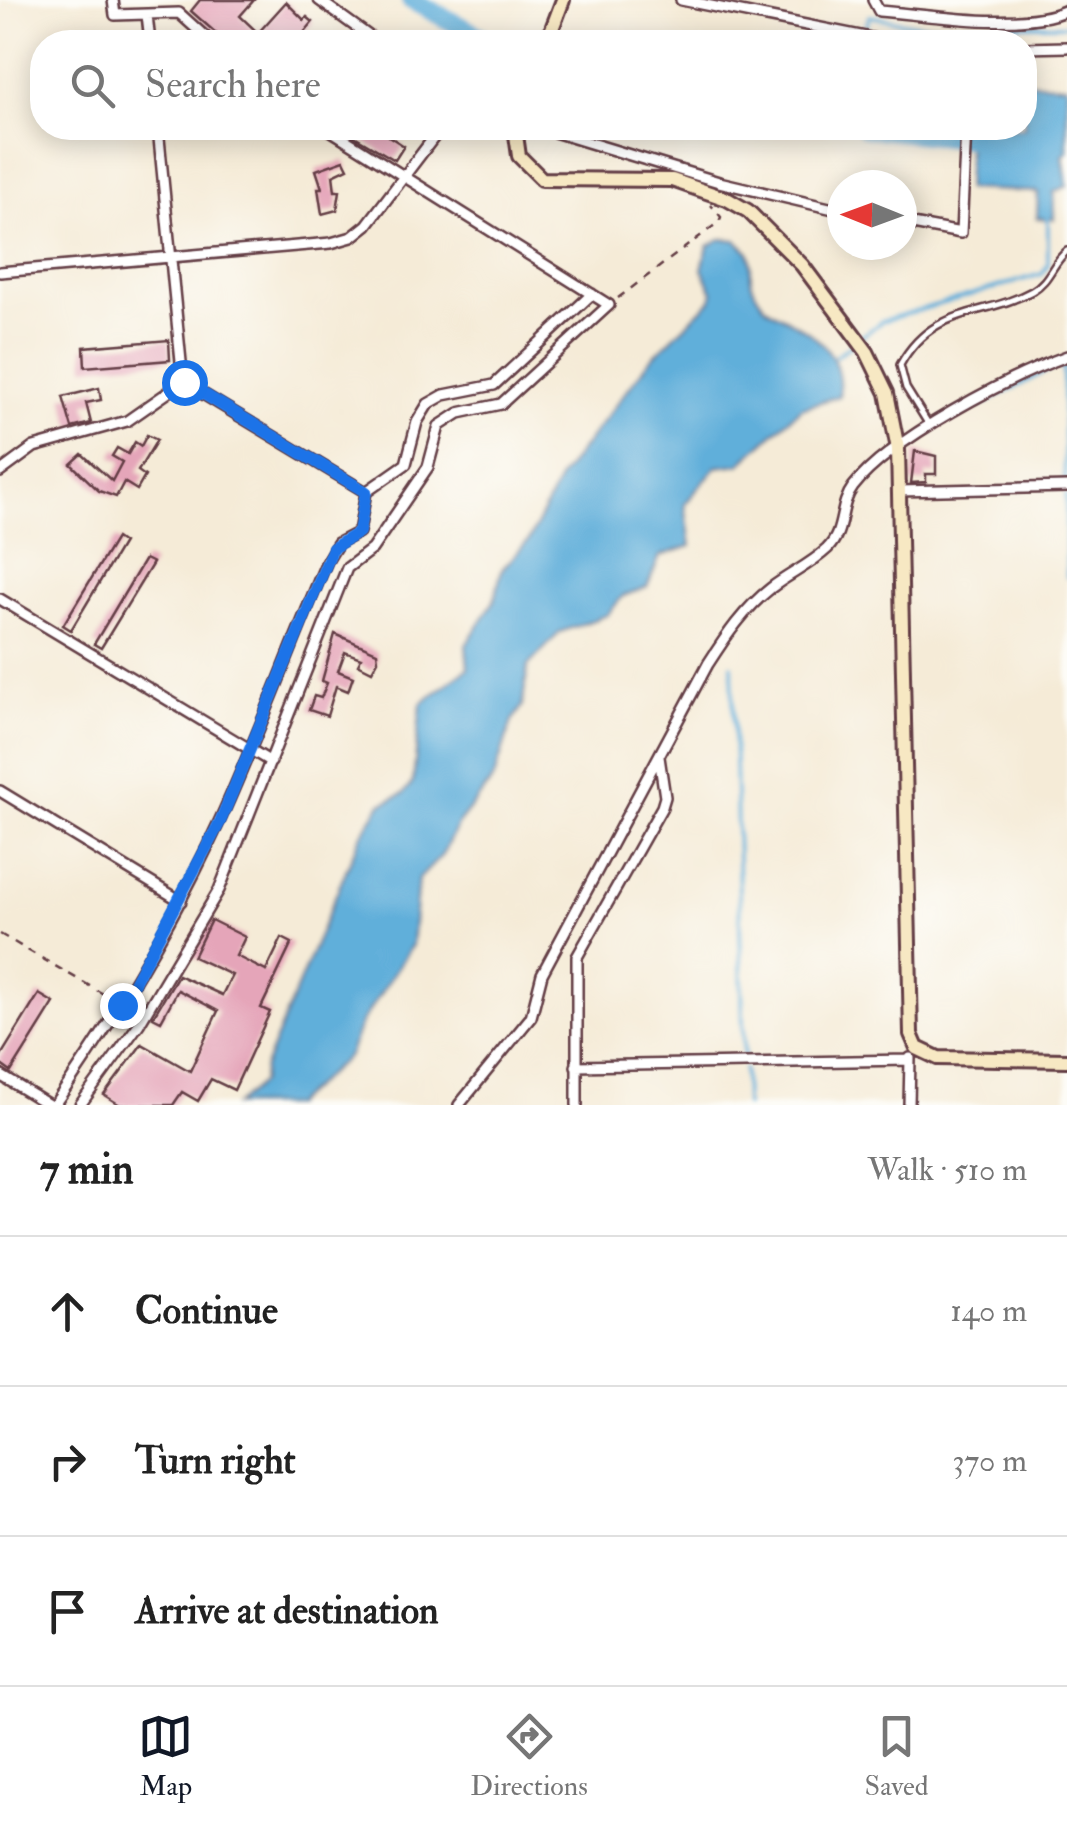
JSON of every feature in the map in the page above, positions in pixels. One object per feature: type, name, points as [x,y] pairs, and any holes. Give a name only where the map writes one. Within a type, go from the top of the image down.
[{"type":"street","points":[[113,0],[115,15],[178,13],[197,30]]},
{"type":"street","points":[[319,0],[360,30]]},
{"type":"street","points":[[551,30],[563,0]]},
{"type":"street","points":[[681,0],[831,30]]},
{"type":"street","points":[[872,0],[879,11],[965,18],[1053,16],[1067,10]]},
{"type":"street","points":[[147,14],[149,30]]},
{"type":"street","points":[[1037,48],[1067,47]]},
{"type":"street","points":[[159,140],[184,382]]},
{"type":"street","points":[[80,1105],[139,1024],[219,890],[347,568],[372,549],[428,467],[438,426],[446,419],[501,404],[609,305],[347,140]]},
{"type":"street","points":[[0,272],[331,244],[352,238],[367,226],[401,175],[431,140]]},
{"type":"street","points":[[517,140],[519,156],[542,179],[648,178],[711,192],[739,206],[768,228],[844,320],[868,352],[887,392],[898,449],[913,1054],[909,1105]]},
{"type":"street","points":[[580,140],[718,182],[827,207]]},
{"type":"street","points":[[917,225],[961,232],[965,140]]},
{"type":"street","points":[[0,1075],[51,1105],[122,1005],[181,901],[250,749],[333,548],[359,532],[366,492],[406,464],[420,413],[444,395],[494,385],[592,294]]},
{"type":"street","points":[[459,1105],[531,1017],[542,974],[708,664],[733,626],[774,585],[834,542],[841,534],[845,502],[854,486],[898,449],[987,393],[1067,356]]},
{"type":"street","points":[[0,472],[34,446],[127,421],[184,382]]},
{"type":"street","points":[[184,382],[366,492]]},
{"type":"street","points":[[899,491],[1067,487]]},
{"type":"street","points":[[0,599],[271,762]]},
{"type":"street","points":[[577,1105],[577,957],[662,807],[665,797],[659,757]]},
{"type":"street","points":[[0,791],[181,901]]},
{"type":"street","points":[[576,1066],[913,1054],[938,1058],[1067,1060]]},
{"type":"lane","points":[[930,427],[906,388],[900,365],[911,346],[960,312],[1031,292],[1052,276],[1067,251]]},
{"type":"path","points":[[609,305],[718,222],[721,217],[712,209],[711,192]]},
{"type":"path","points":[[0,934],[122,1005]]},
{"type":"water","points":[[1037,83],[1067,85],[1067,152],[1063,155],[1067,186],[1054,192],[1054,219],[1037,218],[1038,192],[966,189],[968,140],[1037,140]]},
{"type":"water","points":[[721,239],[736,240],[749,252],[751,280],[764,305],[810,333],[827,350],[837,370],[839,396],[801,408],[740,464],[716,467],[685,504],[691,546],[660,556],[647,587],[623,596],[607,615],[560,632],[528,666],[522,707],[512,721],[494,778],[457,825],[442,855],[418,880],[412,945],[361,1023],[348,1056],[293,1105],[235,1105],[261,1083],[264,1067],[360,837],[381,804],[403,794],[413,782],[421,704],[468,668],[466,645],[494,601],[502,569],[529,540],[561,476],[651,359],[711,300],[713,292],[702,269],[708,246]]},
{"type":"building","points":[[200,0],[254,0],[240,16],[255,30],[212,30],[191,11]]},
{"type":"building","points":[[286,2],[304,20],[307,17],[313,22],[306,30],[261,30]]},
{"type":"building","points":[[361,140],[395,140],[404,146],[395,160]]},
{"type":"building","points":[[344,160],[348,168],[333,175],[335,191],[340,191],[337,210],[322,214],[318,188],[322,188],[316,170]]},
{"type":"building","points":[[169,340],[170,360],[85,367],[84,347]]},
{"type":"building","points":[[99,388],[101,400],[86,403],[91,423],[72,428],[63,397]]},
{"type":"building","points":[[147,435],[157,440],[138,471],[145,476],[137,490],[124,482],[116,497],[99,491],[71,464],[82,454],[112,481],[122,462],[112,456],[117,448],[128,454],[135,442],[141,446]]},
{"type":"building","points":[[915,451],[936,456],[936,474],[926,474],[926,482],[911,483]]},
{"type":"building","points":[[116,538],[123,543],[71,630],[63,625]]},
{"type":"building","points":[[145,559],[153,563],[101,648],[94,644]]},
{"type":"building","points":[[335,634],[377,652],[378,660],[372,671],[358,664],[361,658],[345,652],[338,671],[353,677],[348,691],[336,686],[327,716],[309,710],[314,696],[321,698],[327,683],[322,681]]},
{"type":"building","points":[[211,920],[245,937],[236,956],[266,971],[282,938],[292,943],[261,1008],[270,1012],[234,1090],[211,1079],[198,1101],[182,1092],[173,1105],[120,1105],[104,1095],[142,1044],[190,1071],[218,1011],[178,990],[161,1021],[153,1017],[178,975],[222,995],[232,975],[193,957]]},
{"type":"building","points":[[39,994],[54,1003],[11,1072],[0,1064],[0,1057]]},
{"type":"waterway","points":[[411,0],[467,30]]},
{"type":"waterway","points":[[867,25],[869,16],[919,25],[1067,25]]},
{"type":"waterway","points":[[836,356],[882,321],[1042,274],[1048,264],[1048,215]]},
{"type":"waterway","points":[[979,406],[1058,365],[1067,366]]},
{"type":"waterway","points":[[1063,369],[1065,483]]},
{"type":"waterway","points":[[1066,495],[1067,577]]},
{"type":"waterway","points":[[732,665],[744,1057]]},
{"type":"waterway","points":[[744,1069],[745,1105]]},
{"type":"route","points":[[122,1005],[220,822],[333,548],[359,532],[366,492],[184,382]]}]
